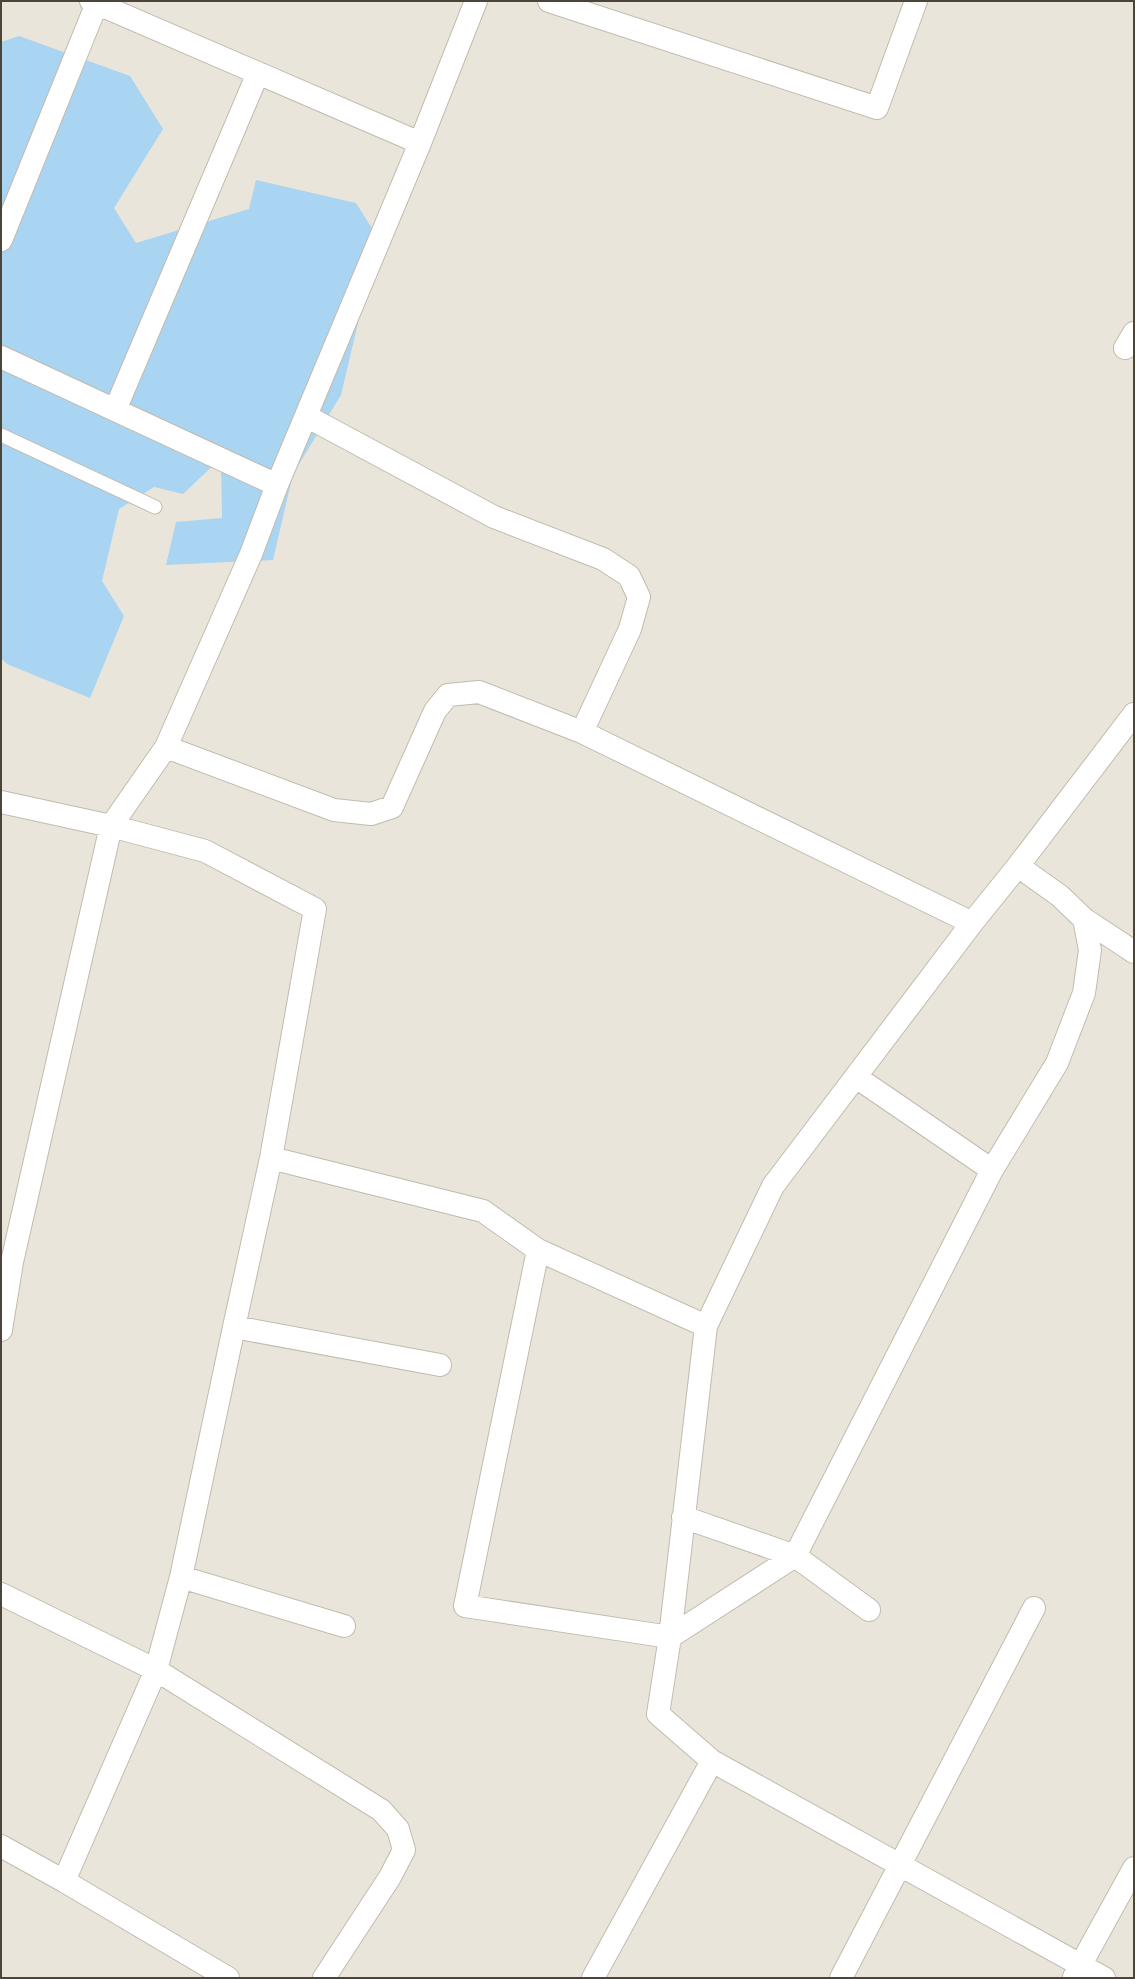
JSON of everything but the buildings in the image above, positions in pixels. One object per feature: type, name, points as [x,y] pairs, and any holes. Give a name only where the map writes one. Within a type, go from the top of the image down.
[{"type":"street","points":[[1,1330],[7,1262],[111,826],[166,747],[250,554],[277,485],[420,143],[476,1]]},
{"type":"street","points":[[549,1],[877,108],[916,1]]},
{"type":"street","points":[[1,240],[94,2],[420,143]]},
{"type":"street","points":[[115,410],[258,73]]},
{"type":"street","points":[[1,357],[277,485]]},
{"type":"street","points":[[306,416],[494,517],[603,559],[629,576],[639,597],[630,629],[582,732]]},
{"type":"street","points":[[166,747],[334,810],[370,814],[392,807],[435,711],[448,696],[479,692],[582,732],[972,923]]},
{"type":"street","points":[[1104,1978],[1077,1972],[900,1865],[712,1761],[658,1714],[670,1637],[706,1326],[773,1186],[972,923],[1018,866],[1134,714]]},
{"type":"street","points":[[1,802],[111,826],[204,851],[315,909],[271,1158],[181,1577],[156,1670],[64,1881]]},
{"type":"street","points":[[1018,866],[1060,896],[1084,919],[1134,952]]},
{"type":"street","points":[[538,1250],[465,1606],[670,1637],[795,1556],[992,1170],[1057,1063],[1084,993],[1090,950],[1084,919]]},
{"type":"street","points":[[856,1077],[992,1170]]},
{"type":"street","points":[[271,1158],[483,1211],[538,1250],[706,1326]]},
{"type":"street","points":[[234,1327],[440,1365]]},
{"type":"street","points":[[684,1517],[795,1556],[869,1610]]},
{"type":"street","points":[[181,1577],[344,1626]]},
{"type":"street","points":[[1,1594],[156,1670],[381,1810],[398,1829],[404,1850],[390,1877],[324,1978]]},
{"type":"street","points":[[841,1978],[1034,1608]]},
{"type":"street","points":[[593,1978],[712,1761]]},
{"type":"street","points":[[1,1846],[64,1881],[228,1978]]},
{"type":"street","points":[[1077,1972],[1134,1868]]},
{"type":"lane","points":[[1,435],[155,506]]},
{"type":"shaded area","points":[[1,1],[1134,1],[1134,1978],[1,1978]]},
{"type":"water","points":[[19,36],[130,76],[163,129],[114,208],[136,243],[249,209],[256,180],[356,203],[378,238],[341,395],[293,474],[273,560],[166,565],[176,522],[222,518],[221,458],[183,494],[154,487],[119,509],[102,581],[124,616],[90,698],[7,664],[1,658],[1,42]]}]
